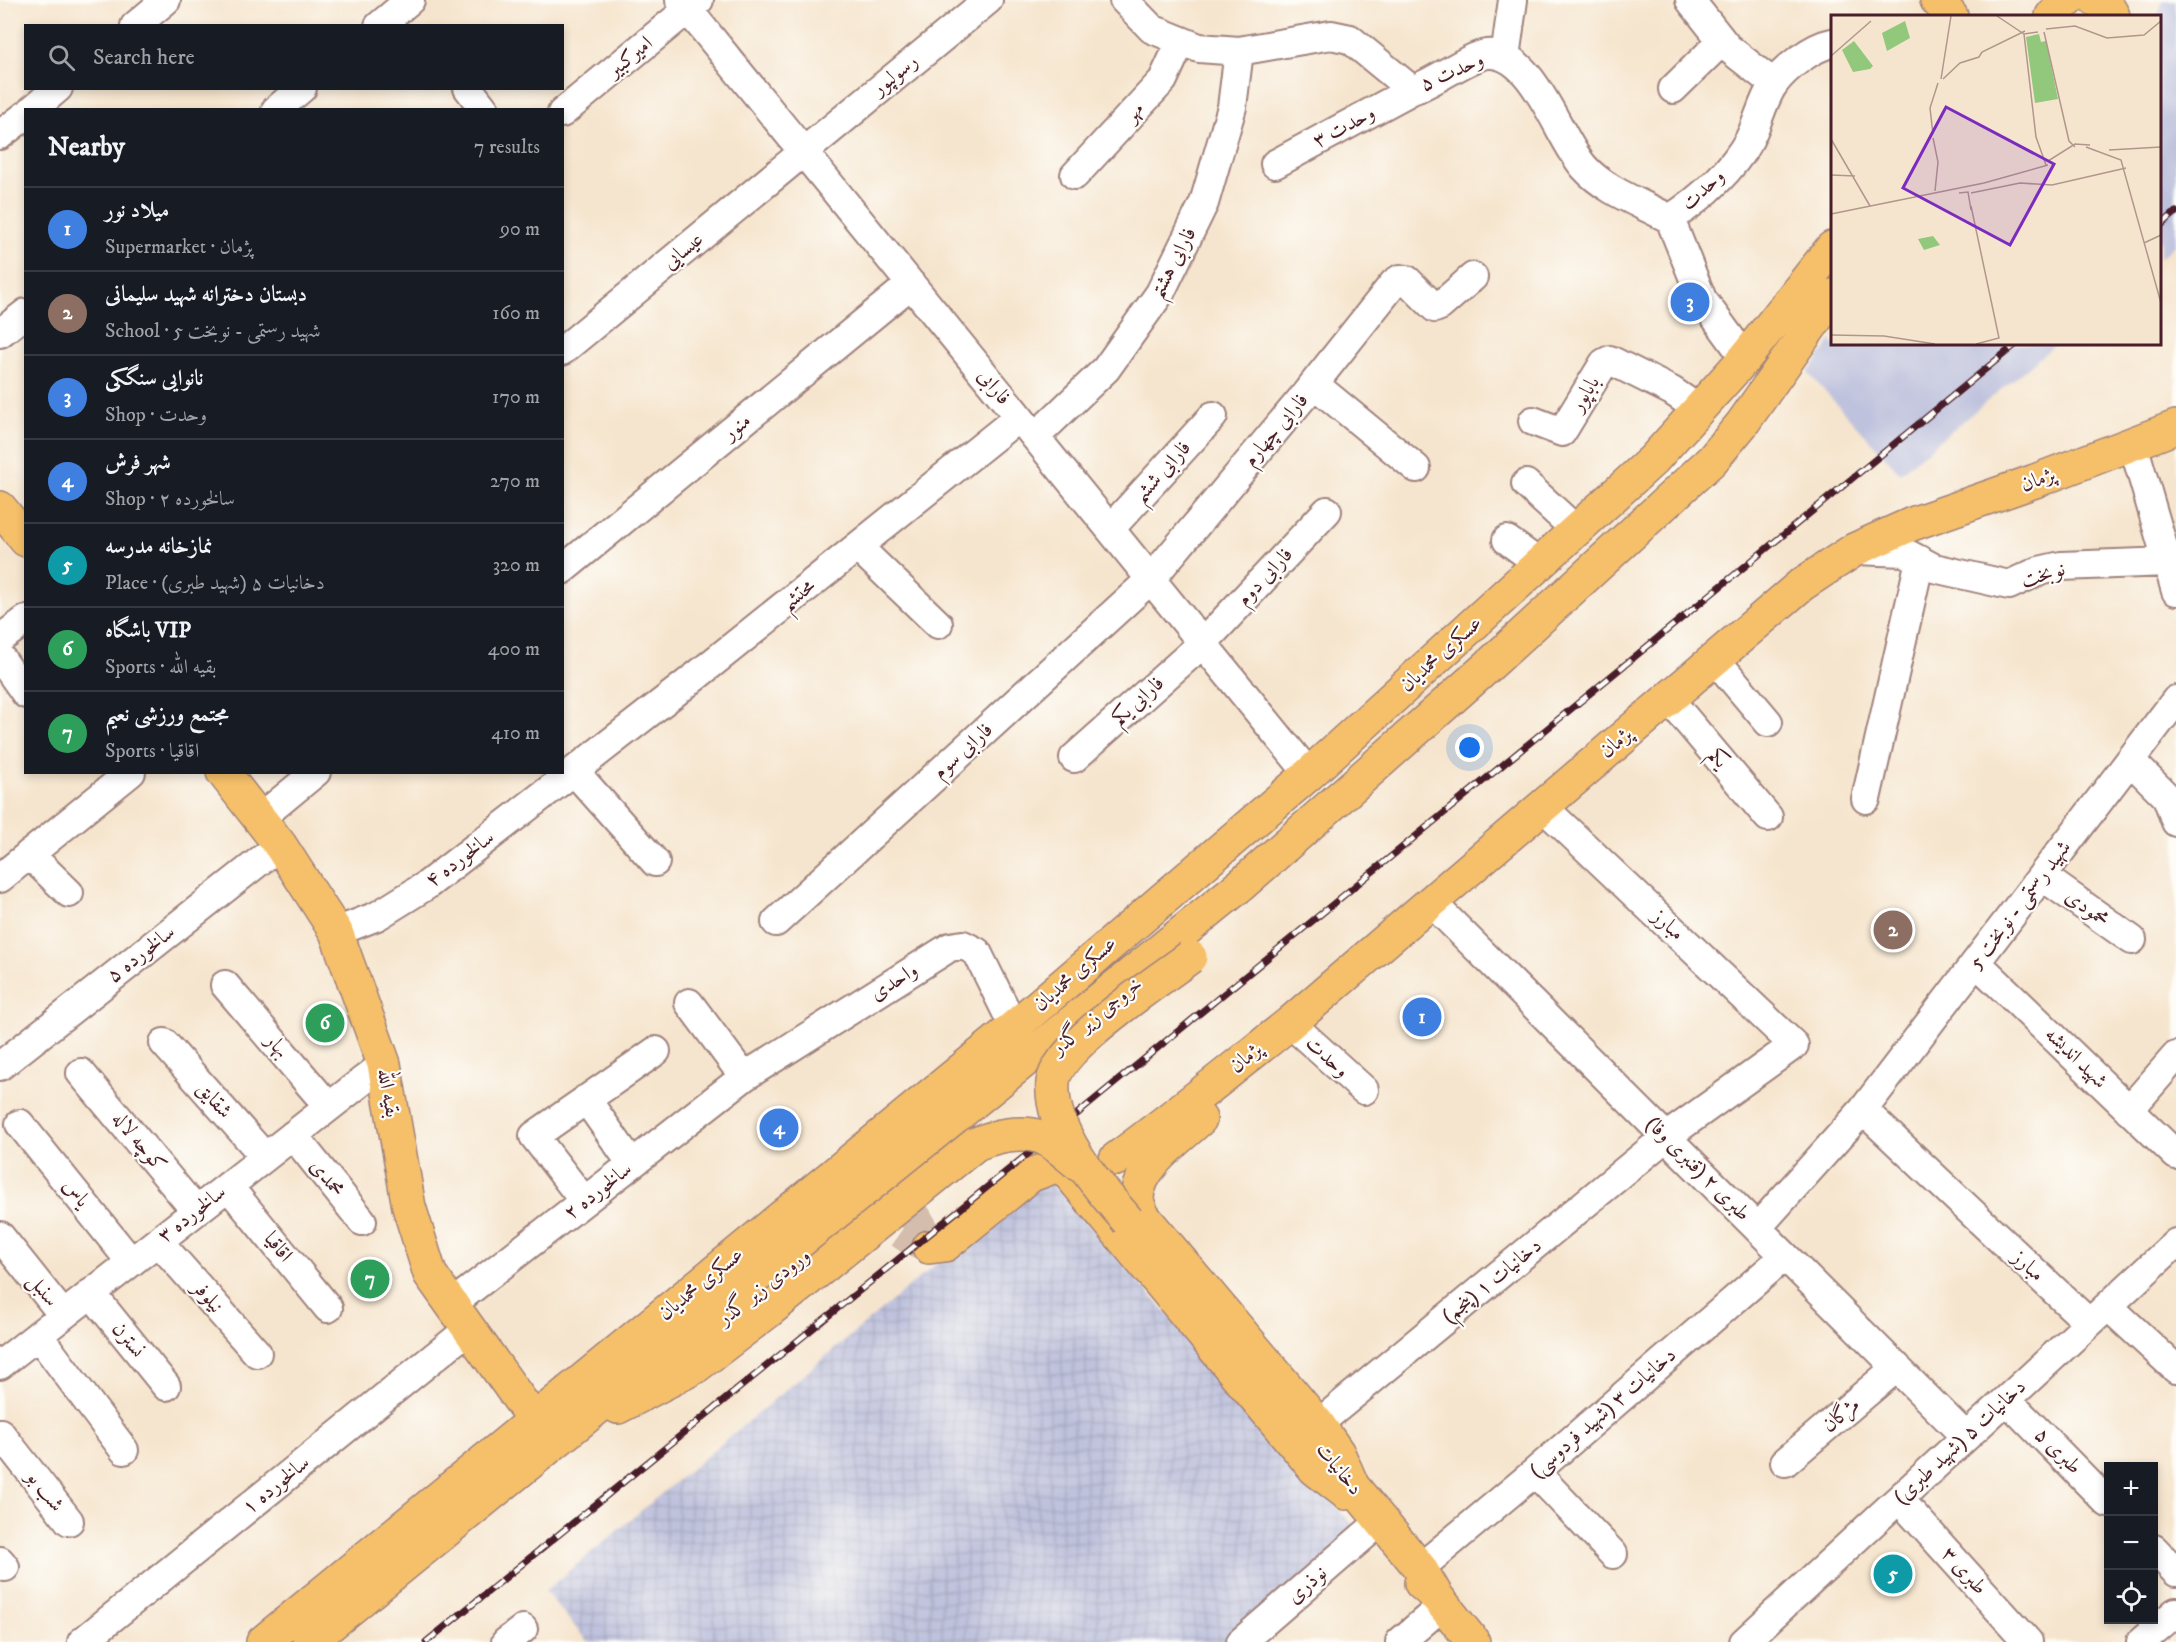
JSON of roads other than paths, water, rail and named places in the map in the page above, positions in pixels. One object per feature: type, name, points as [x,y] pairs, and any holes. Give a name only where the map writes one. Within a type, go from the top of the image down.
[{"type":"main road","points":[[2096,0],[2109,9],[2112,15]]},
{"type":"main road","points":[[2125,15],[2132,0]]},
{"type":"main road","name":"عسکری محمدیان","points":[[309,1642],[546,1429],[1309,774],[1540,564],[1653,460],[1700,410],[1831,250]]},
{"type":"main road","name":"عسکری محمدیان","points":[[263,1642],[546,1429],[675,1343],[1242,884],[1331,803],[1387,756],[1712,460],[1742,424],[1831,299]]},
{"type":"main road","name":"پژمان","points":[[1116,1159],[1190,1105],[1242,1059],[1282,1029],[1801,585],[1854,550],[1912,524],[2176,427]]},
{"type":"main road","points":[[0,491],[24,515]]},
{"type":"main road","points":[[0,508],[24,538]]},
{"type":"main road","points":[[1072,1166],[1059,1119],[1053,1082],[1062,1061],[1079,1041],[1190,957],[1296,864],[1337,820],[1387,756]]},
{"type":"main road","name":"بقیه الله","points":[[225,774],[280,844],[336,932],[384,1064],[409,1207],[430,1274],[546,1429]]},
{"type":"main road","points":[[1309,774],[1331,803]]},
{"type":"main road","name":"خروجی زیر گذر","points":[[943,1140],[1221,914],[1242,884]]},
{"type":"main road","points":[[1282,1029],[1264,1058],[1153,1164],[1140,1185],[1137,1200],[1143,1216],[1318,1424],[1338,1453],[1350,1490]]},
{"type":"main road","points":[[546,1429],[695,1367],[766,1313],[976,1144],[993,1137],[1009,1135],[1041,1137],[1072,1166],[1315,1469],[1350,1490]]},
{"type":"main road","points":[[929,1247],[945,1245],[1031,1175],[1072,1166]]},
{"type":"main road","name":"دخانیات","points":[[1072,1166],[1128,1221],[1234,1347],[1248,1372],[1420,1568],[1440,1601],[1473,1642]]},
{"type":"main road","name":"ورودی زیر گذر","points":[[675,1343],[693,1343],[848,1220]]},
{"type":"main road","name":"دخانیات","points":[[1350,1490],[1374,1527],[1421,1584],[1440,1601]]},
{"type":"street","points":[[137,24],[166,0]]},
{"type":"street","name":"رسولپور","points":[[803,151],[988,0]]},
{"type":"street","name":"وحدت ۵","points":[[1124,0],[1152,29],[1199,48],[1239,51],[1331,36],[1350,39],[1401,83],[1413,90],[1426,86],[1484,54],[1506,57],[1523,70],[1584,167],[1615,190],[1671,219]]},
{"type":"street","points":[[1506,57],[1513,0]]},
{"type":"street","points":[[1690,0],[1722,41],[1774,84]]},
{"type":"street","name":"فارابی","points":[[689,3],[803,151],[1309,774]]},
{"type":"street","name":"امیرکبیر","points":[[564,111],[689,3]]},
{"type":"street","name":"مهر","points":[[1075,175],[1163,80],[1181,41]]},
{"type":"street","points":[[1673,89],[1722,41]]},
{"type":"street","name":"وحدت","points":[[1745,358],[1702,299],[1671,219],[1694,203],[1719,179],[1742,149],[1774,84],[1820,45],[1831,43]]},
{"type":"street","name":"فارابی هشتم","points":[[1027,427],[1107,369],[1160,292],[1204,203],[1232,107],[1239,51]]},
{"type":"street","points":[[34,108],[56,90]]},
{"type":"street","points":[[278,108],[300,90]]},
{"type":"street","points":[[470,90],[483,108]]},
{"type":"street","name":"وحدت ۳","points":[[1275,164],[1413,90]]},
{"type":"street","points":[[0,135],[24,117]]},
{"type":"street","name":"عیسایی","points":[[564,349],[803,151]]},
{"type":"street","name":"فارابی چهارم","points":[[1150,579],[1400,279],[1407,280],[1435,308],[1473,277]]},
{"type":"street","name":"منور","points":[[564,568],[910,284]]},
{"type":"street","points":[[0,333],[24,315]]},
{"type":"street","name":"باباپور","points":[[1533,421],[1562,432],[1604,363],[1610,360],[1672,391],[1700,410]]},
{"type":"street","points":[[1314,384],[1416,468]]},
{"type":"street","name":"فارابی ششم","points":[[1110,529],[1213,416]]},
{"type":"street","name":"محتشم","points":[[574,771],[858,547],[1027,427]]},
{"type":"street","points":[[2133,444],[2173,559],[2176,591]]},
{"type":"street","points":[[1526,484],[1576,530]]},
{"type":"street","name":"فارابی دوم","points":[[1203,644],[1328,511]]},
{"type":"street","points":[[1507,540],[1540,564]]},
{"type":"street","points":[[858,547],[938,624]]},
{"type":"street","name":"نوبخت","points":[[1854,550],[1904,552],[1934,568],[2009,585],[2039,571],[2061,566],[2173,559]]},
{"type":"street","points":[[1866,799],[1920,560]]},
{"type":"street","name":"فارابی سوم","points":[[776,922],[1150,579]]},
{"type":"street","points":[[0,639],[24,621]]},
{"type":"street","name":"فارابی یکم","points":[[1074,758],[1203,644]]},
{"type":"street","points":[[0,657],[24,691]]},
{"type":"street","points":[[1715,659],[1768,722]]},
{"type":"street","name":"یکم","points":[[1668,699],[1768,817]]},
{"type":"street","name":"شهید رستمی - نوبخت 5","points":[[1757,1228],[1863,1110],[2176,700]]},
{"type":"street","points":[[2130,760],[2168,797],[2176,822]]},
{"type":"street","points":[[574,771],[655,862]]},
{"type":"street","name":"سالخورده ۴","points":[[336,932],[377,916],[427,885],[574,771]]},
{"type":"street","points":[[0,878],[129,774]]},
{"type":"street","points":[[260,819],[314,774]]},
{"type":"street","name":"مبارز","points":[[1542,806],[1794,1045]]},
{"type":"street","name":"سالخورده ۵","points":[[1,1065],[280,844]]},
{"type":"street","points":[[29,854],[69,893]]},
{"type":"street","name":"محمودی","points":[[2042,876],[2132,940]]},
{"type":"street","name":"طبری ۲ (قنبری وفا)","points":[[1430,901],[1966,1437]]},
{"type":"street","name":"واحدی","points":[[744,1077],[950,947],[963,945],[977,952],[1014,1027]]},
{"type":"street","name":"شهید اندیشه","points":[[1976,962],[2176,1155]]},
{"type":"street","name":"بهار","points":[[225,985],[330,1107]]},
{"type":"street","points":[[689,1003],[744,1077]]},
{"type":"street","name":"وحدت","points":[[1282,1029],[1364,1090]]},
{"type":"street","name":"شقایق","points":[[164,1043],[265,1157]]},
{"type":"street","name":"دخانیات ۱ (پنجم)","points":[[1318,1424],[1666,1137],[1794,1045]]},
{"type":"street","points":[[584,1201],[534,1136],[656,1051]]},
{"type":"street","points":[[2129,1110],[2176,1056]]},
{"type":"street","name":"سالخورده ۳","points":[[1,1362],[384,1064]]},
{"type":"street","name":"کوچه لاله","points":[[81,1073],[196,1211]]},
{"type":"street","name":"سالخورده ۲","points":[[460,1317],[584,1201],[744,1077]]},
{"type":"street","points":[[586,1099],[632,1164]]},
{"type":"street","name":"مبارز","points":[[1863,1110],[2098,1315],[2176,1369]]},
{"type":"street","name":"یاس","points":[[20,1124],[131,1262]]},
{"type":"street","name":"محمدی","points":[[293,1135],[362,1221]]},
{"type":"street","name":"اقاقیا","points":[[228,1186],[328,1308]]},
{"type":"street","name":"سنبل","points":[[0,1236],[63,1315]]},
{"type":"street","name":"نیلوفر","points":[[158,1240],[257,1353]]},
{"type":"street","name":"دخانیات ۵ (شهید طبری)","points":[[1752,1640],[1899,1499],[2176,1243]]},
{"type":"street","name":"دخانیات ۳ (شهید فردوسی)","points":[[1420,1568],[1785,1256]]},
{"type":"street","name":"نسترن","points":[[91,1293],[166,1386]]},
{"type":"street","name":"سالخورده ۱","points":[[82,1642],[460,1317]]},
{"type":"street","points":[[38,1335],[124,1450]]},
{"type":"street","name":"مژگان","points":[[1785,1462],[1897,1368]]},
{"type":"street","name":"طبری ۵","points":[[2007,1400],[2104,1498]]},
{"type":"street","name":"شب بو","points":[[0,1433],[69,1521]]},
{"type":"street","points":[[1535,1472],[1613,1554]]},
{"type":"street","name":"طبری ۳","points":[[1899,1499],[2028,1642]]},
{"type":"street","name":"نوذری","points":[[1240,1642],[1374,1527]]},
{"type":"street","points":[[2158,1553],[2176,1572]]},
{"type":"street","points":[[1400,1642],[1440,1601]]},
{"type":"street","points":[[2141,1642],[2176,1612]]},
{"type":"tunnel","points":[[855,1219],[867,1218],[885,1222],[929,1247],[903,1191],[906,1173]]},
{"type":"railway","points":[[2161,225],[2176,212]]},
{"type":"railway","points":[[426,1642],[1060,1128],[2015,345]]},
{"type":"place","name":"نانوایی سنگکی","points":[[1690,302]]},
{"type":"place","name":"دبستان دخترانه شهید سلیمانی","points":[[1893,930]]},
{"type":"place","name":"میلاد نور","points":[[1422,1017]]},
{"type":"place","name":"باشگاه VIP","points":[[325,1023]]},
{"type":"place","name":"شهر فرش","points":[[779,1128]]},
{"type":"place","name":"مجتمع ورزشی نعیم","points":[[370,1279]]},
{"type":"place","name":"نمازخانه مدرسه","points":[[1893,1574]]}]
